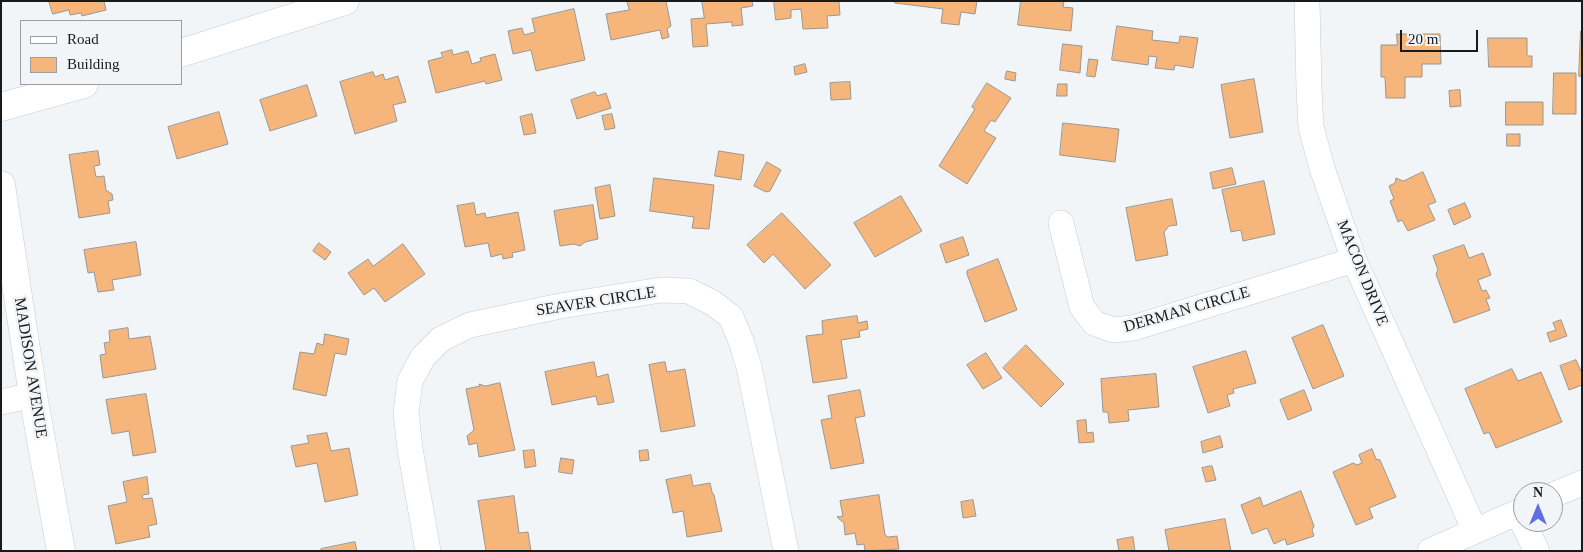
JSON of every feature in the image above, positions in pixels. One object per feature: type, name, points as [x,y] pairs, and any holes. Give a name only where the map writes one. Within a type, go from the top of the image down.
[{"type":"main road","points":[[182,53],[288,10],[345,1]]},
{"type":"main road","points":[[1,107],[81,85]]},
{"type":"main road","name":"MADISON AVENUE","points":[[1,185],[33,395],[61,551]]},
{"type":"street","name":"MACON DRIVE","points":[[1307,1],[1312,127],[1322,168],[1354,260],[1475,531]]},
{"type":"street","name":"DERMAN CIRCLE","points":[[1061,223],[1082,307],[1094,323],[1113,330],[1133,328],[1354,260]]},
{"type":"street","name":"SEAVER CIRCLE","points":[[428,551],[410,449],[406,413],[410,381],[423,358],[441,339],[470,324],[560,306],[661,290],[689,291],[713,303],[731,317],[749,367],[786,551]]},
{"type":"street","points":[[1,402],[33,395]]},
{"type":"street","points":[[1563,491],[1582,483]]},
{"type":"street","points":[[1430,551],[1513,514]]},
{"type":"street","points":[[1529,532],[1537,551]]},
{"type":"building","points":[[49,1],[104,1],[106,10],[82,16],[81,13],[70,15],[69,10],[53,14]]},
{"type":"building","points":[[627,1],[666,1],[671,26],[667,29],[669,37],[662,39],[660,30],[611,40],[606,14],[629,10]]},
{"type":"building","points":[[702,1],[752,1],[753,6],[741,8],[743,25],[732,26],[732,22],[706,24],[708,46],[693,47],[691,19],[704,18]]},
{"type":"building","points":[[774,1],[839,1],[840,15],[827,16],[828,28],[803,29],[801,9],[791,10],[791,18],[776,20]]},
{"type":"building","points":[[895,1],[977,1],[975,14],[961,12],[959,25],[941,23],[943,9],[895,3]]},
{"type":"building","points":[[1021,1],[1064,1],[1063,7],[1073,8],[1071,31],[1018,25]]},
{"type":"building","points":[[574,9],[585,60],[536,71],[531,50],[513,54],[508,31],[522,28],[524,35],[535,32],[532,19]]},
{"type":"building","points":[[1117,26],[1153,31],[1152,40],[1179,43],[1180,36],[1198,38],[1193,68],[1175,65],[1174,70],[1155,68],[1157,57],[1149,56],[1148,65],[1112,60]]},
{"type":"building","points":[[1582,31],[1582,77],[1579,76]]},
{"type":"building","points":[[1397,34],[1440,34],[1441,64],[1422,64],[1422,77],[1405,77],[1405,98],[1386,98],[1385,77],[1381,77],[1381,45],[1397,45]]},
{"type":"building","points":[[1488,38],[1527,38],[1527,56],[1532,56],[1532,67],[1489,67]]},
{"type":"building","points":[[1063,44],[1082,46],[1080,73],[1060,70]]},
{"type":"building","points":[[452,50],[453,55],[468,51],[472,64],[481,61],[480,58],[495,54],[502,80],[486,84],[485,81],[436,93],[428,61],[443,57],[441,53]]},
{"type":"building","points":[[1089,59],[1098,60],[1095,77],[1087,76]]},
{"type":"building","points":[[805,64],[807,72],[795,75],[794,67]]},
{"type":"building","points":[[1007,71],[1016,73],[1015,81],[1005,79]]},
{"type":"building","points":[[373,72],[375,77],[383,74],[385,80],[398,76],[406,102],[393,105],[397,121],[355,134],[340,82]]},
{"type":"building","points":[[1554,73],[1576,73],[1576,114],[1553,114]]},
{"type":"building","points":[[1254,79],[1263,132],[1230,138],[1221,85]]},
{"type":"building","points":[[850,82],[851,99],[831,100],[830,83]]},
{"type":"building","points":[[987,83],[1011,98],[995,122],[991,120],[984,131],[996,138],[967,184],[939,166],[975,109],[972,107]]},
{"type":"building","points":[[1058,84],[1067,84],[1067,96],[1057,96]]},
{"type":"building","points":[[307,85],[317,116],[270,131],[260,100]]},
{"type":"building","points":[[1460,90],[1461,106],[1450,107],[1449,91]]},
{"type":"building","points":[[595,92],[597,96],[606,93],[611,108],[577,119],[571,100]]},
{"type":"building","points":[[1506,102],[1543,102],[1543,125],[1506,125]]},
{"type":"building","points":[[219,112],[228,144],[177,159],[168,127]]},
{"type":"building","points":[[532,114],[536,133],[524,135],[520,117]]},
{"type":"building","points":[[612,114],[615,128],[605,130],[602,116]]},
{"type":"building","points":[[1063,123],[1119,129],[1115,162],[1060,155]]},
{"type":"building","points":[[1507,134],[1520,134],[1520,146],[1507,146]]},
{"type":"building","points":[[98,151],[100,165],[94,166],[96,177],[104,176],[106,190],[112,194],[113,200],[108,201],[110,213],[79,218],[69,155]]},
{"type":"building","points":[[719,151],[744,155],[741,180],[715,176]]},
{"type":"building","points":[[767,162],[781,170],[770,191],[766,192],[754,186]]},
{"type":"building","points":[[1232,168],[1236,184],[1213,189],[1210,173]]},
{"type":"building","points":[[1423,172],[1436,202],[1428,205],[1435,220],[1408,231],[1402,220],[1398,222],[1390,201],[1394,199],[1389,186],[1395,183],[1396,178],[1403,181]]},
{"type":"building","points":[[654,178],[714,185],[709,229],[692,228],[694,217],[650,211]]},
{"type":"building","points":[[1264,181],[1275,234],[1243,241],[1241,230],[1231,232],[1222,190]]},
{"type":"building","points":[[610,185],[615,216],[600,219],[595,188]]},
{"type":"building","points":[[901,196],[922,231],[875,257],[854,223]]},
{"type":"building","points":[[1172,199],[1177,225],[1169,226],[1164,232],[1168,255],[1136,261],[1126,208]]},
{"type":"building","points":[[474,203],[476,215],[485,213],[486,218],[518,212],[525,250],[512,253],[513,257],[503,259],[502,254],[491,257],[488,243],[465,247],[457,206]]},
{"type":"building","points":[[1465,203],[1471,217],[1454,225],[1448,210]]},
{"type":"building","points":[[593,205],[598,239],[585,242],[580,246],[574,244],[560,246],[554,211]]},
{"type":"building","points":[[782,213],[831,265],[805,289],[773,254],[764,263],[747,245]]},
{"type":"building","points":[[963,237],[969,255],[946,263],[940,245]]},
{"type":"building","points":[[136,242],[141,275],[112,280],[114,290],[98,292],[94,272],[88,273],[84,250]]},
{"type":"building","points":[[319,243],[331,252],[325,260],[313,251]]},
{"type":"building","points":[[403,244],[425,274],[385,302],[374,288],[364,295],[348,273],[368,259],[373,266]]},
{"type":"building","points":[[1464,245],[1469,258],[1483,253],[1491,275],[1478,280],[1482,291],[1486,290],[1490,298],[1486,299],[1490,310],[1454,323],[1436,274],[1438,270],[1433,256]]},
{"type":"building","points":[[998,259],[1017,310],[985,322],[967,271]]},
{"type":"building","points":[[857,316],[858,323],[867,321],[868,329],[859,331],[860,337],[841,340],[847,378],[813,383],[806,336],[823,334],[822,321]]},
{"type":"building","points":[[1561,320],[1567,336],[1550,342],[1547,333],[1556,330],[1553,323]]},
{"type":"building","points":[[1323,325],[1344,376],[1313,389],[1292,338]]},
{"type":"building","points":[[128,328],[129,339],[150,336],[156,369],[103,378],[100,355],[106,354],[104,343],[110,342],[109,331]]},
{"type":"building","points":[[325,334],[349,339],[346,355],[335,353],[326,396],[293,389],[300,352],[314,354],[317,343],[323,345]]},
{"type":"building","points":[[1026,345],[1064,384],[1041,407],[1003,368]]},
{"type":"building","points":[[1246,351],[1256,383],[1233,389],[1234,393],[1227,395],[1230,406],[1208,413],[1193,367]]},
{"type":"building","points":[[986,353],[1002,378],[983,389],[967,365]]},
{"type":"building","points":[[1576,360],[1582,373],[1582,385],[1569,390],[1560,366]]},
{"type":"building","points":[[594,362],[597,377],[608,374],[614,402],[598,405],[596,396],[552,405],[545,372]]},
{"type":"building","points":[[665,362],[667,372],[685,369],[695,426],[661,432],[649,365]]},
{"type":"building","points":[[1512,369],[1518,381],[1541,372],[1562,422],[1496,448],[1489,432],[1484,434],[1465,389]]},
{"type":"building","points":[[1156,374],[1159,407],[1128,410],[1129,421],[1109,423],[1108,412],[1103,412],[1101,379]]},
{"type":"building","points":[[500,383],[515,450],[479,457],[477,443],[469,445],[467,436],[474,430],[466,389],[480,386],[479,384],[485,386]]},
{"type":"building","points":[[860,390],[865,416],[855,418],[864,463],[831,469],[821,420],[832,418],[828,396]]},
{"type":"building","points":[[1304,390],[1312,410],[1288,420],[1280,400]]},
{"type":"building","points":[[146,394],[156,452],[133,456],[129,431],[112,434],[106,400]]},
{"type":"building","points":[[1086,420],[1087,433],[1093,432],[1094,442],[1079,443],[1077,421]]},
{"type":"building","points":[[327,433],[331,451],[349,448],[358,495],[325,502],[317,463],[296,467],[291,446],[309,443],[307,436]]},
{"type":"building","points":[[1220,436],[1223,447],[1203,453],[1201,442]]},
{"type":"building","points":[[1372,449],[1376,459],[1380,460],[1396,497],[1369,508],[1373,518],[1356,525],[1333,472],[1353,463],[1357,465],[1362,463],[1359,455]]},
{"type":"building","points":[[534,450],[536,466],[525,468],[523,451]]},
{"type":"building","points":[[648,450],[649,460],[640,461],[639,451]]},
{"type":"building","points":[[561,458],[574,460],[572,474],[559,472]]},
{"type":"building","points":[[1212,466],[1216,480],[1206,482],[1202,468]]},
{"type":"building","points":[[691,475],[693,486],[710,483],[722,531],[687,537],[683,511],[673,513],[666,480]]},
{"type":"building","points":[[147,477],[149,494],[142,495],[143,499],[152,498],[157,524],[148,526],[150,537],[116,544],[108,506],[127,502],[123,482]]},
{"type":"building","points":[[1301,491],[1314,526],[1312,530],[1314,536],[1287,545],[1285,539],[1274,544],[1267,528],[1252,534],[1241,505],[1260,497],[1263,506]]},
{"type":"building","points":[[879,495],[885,535],[888,537],[897,536],[899,549],[865,551],[864,544],[857,545],[855,533],[845,535],[844,523],[837,517],[843,516],[840,501]]},
{"type":"building","points":[[514,496],[519,533],[528,532],[531,551],[486,551],[478,501]]},
{"type":"building","points":[[973,500],[976,516],[963,518],[961,502]]},
{"type":"building","points":[[1225,519],[1231,551],[1169,551],[1165,530]]},
{"type":"building","points":[[1133,537],[1135,551],[1119,551],[1117,540]]},
{"type":"building","points":[[355,542],[357,551],[321,551],[321,549]]}]
